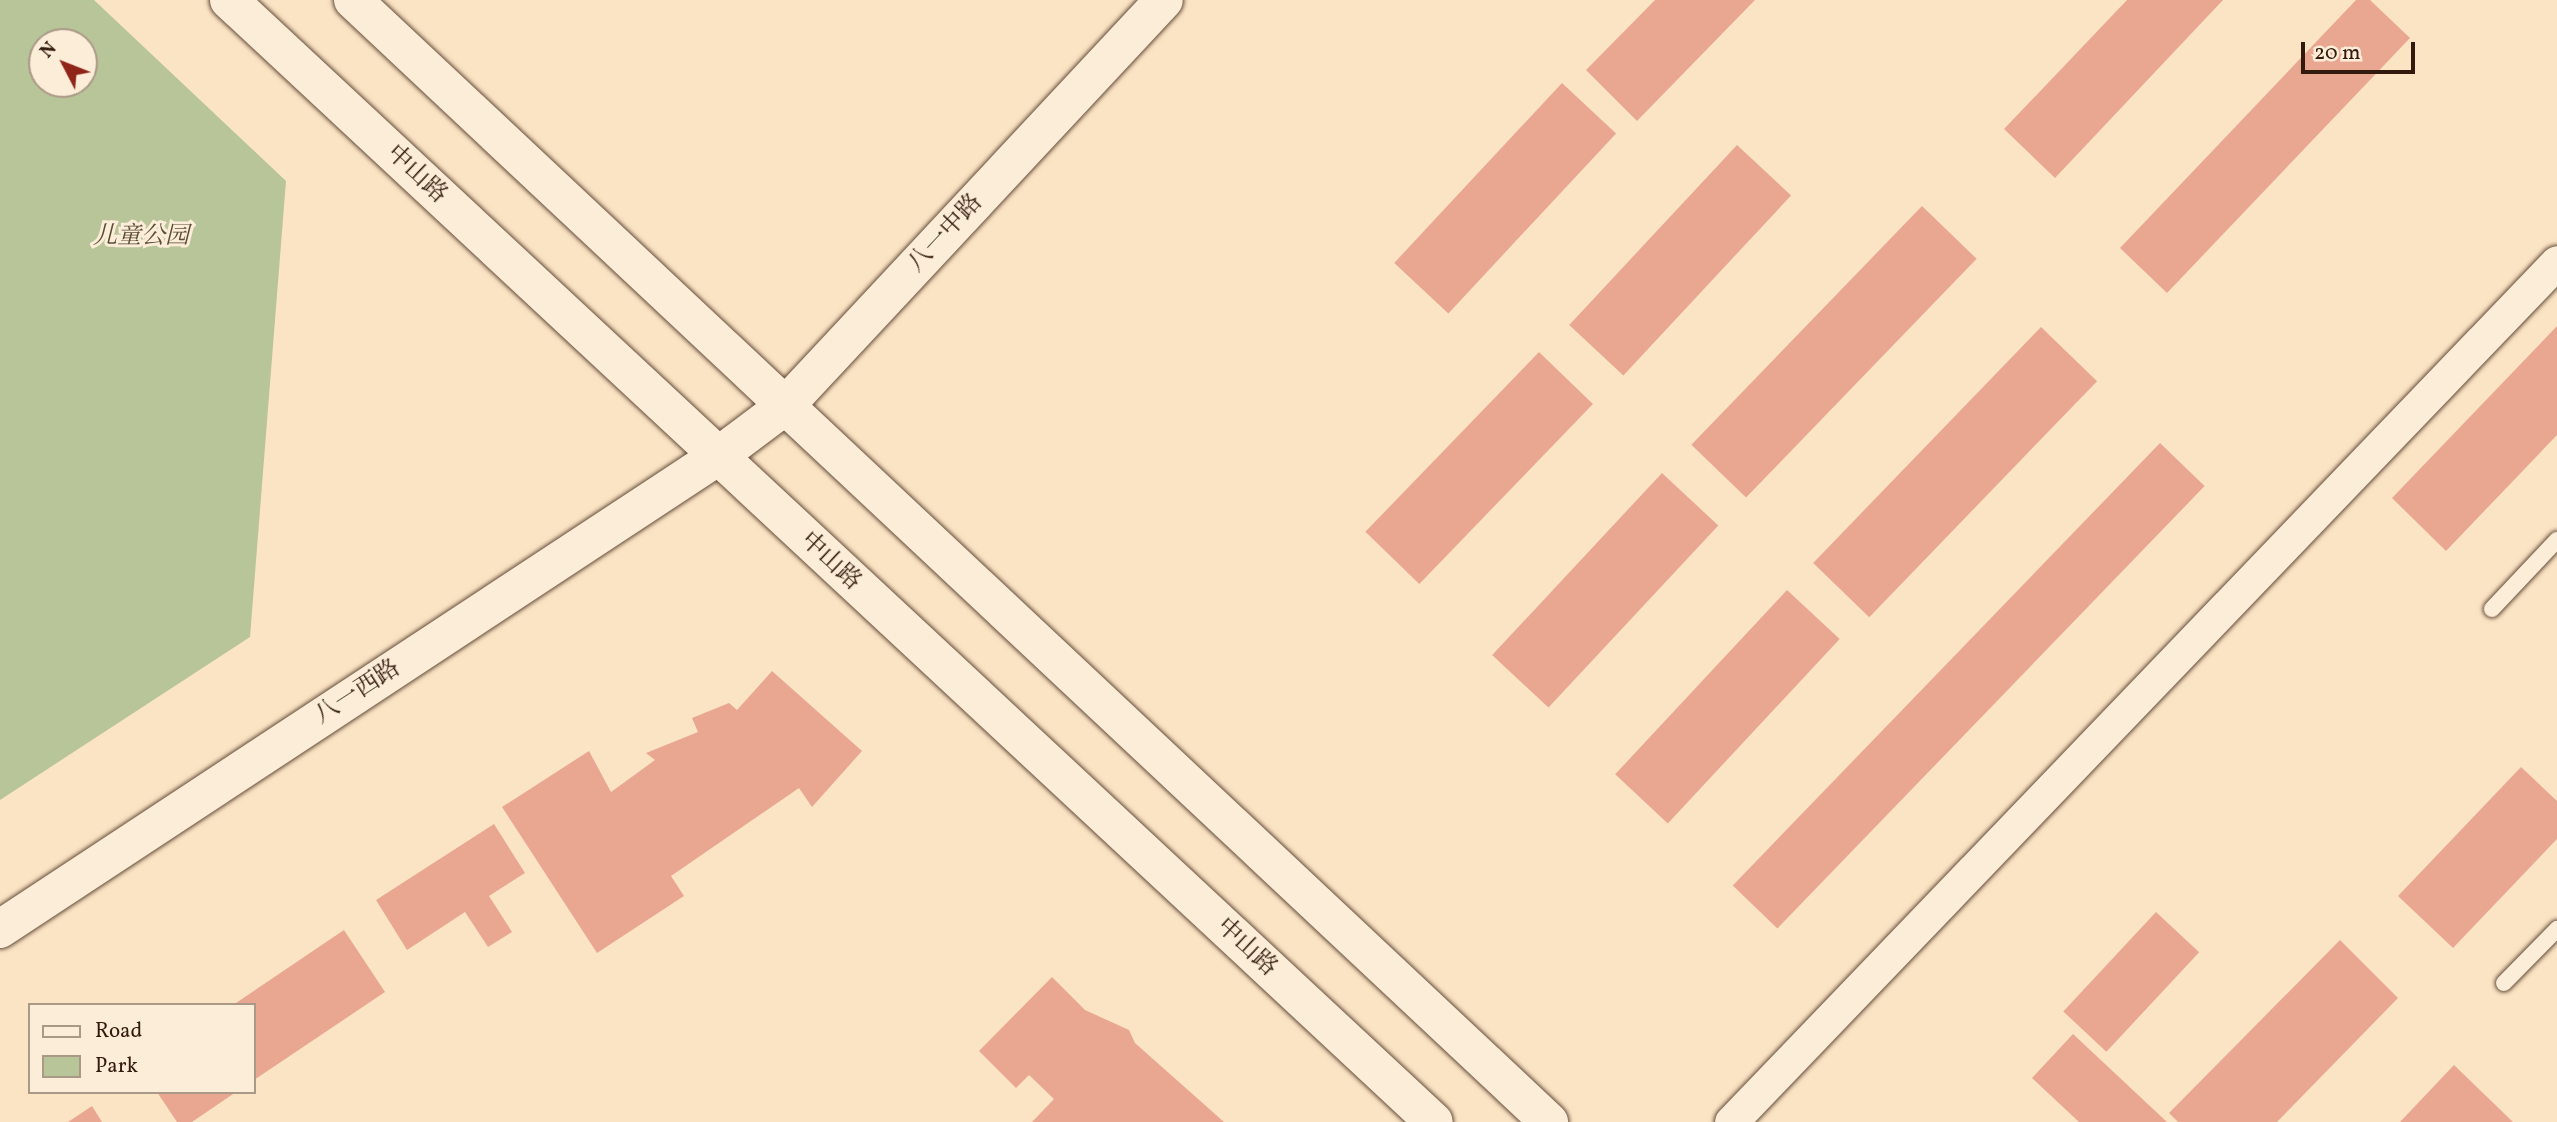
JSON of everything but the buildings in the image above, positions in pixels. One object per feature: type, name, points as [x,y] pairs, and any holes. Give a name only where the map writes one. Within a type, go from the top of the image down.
[{"type":"main road","name":"中山路","points":[[229,0],[1434,1122]]},
{"type":"main road","points":[[353,0],[1549,1122]]},
{"type":"main road","name":"八一中路","points":[[717,457],[785,406],[1164,0]]},
{"type":"main road","name":"八一西路","points":[[0,929],[717,457]]},
{"type":"street","points":[[1731,1122],[2557,262]]},
{"type":"lane","points":[[2492,609],[2557,540]]},
{"type":"lane","points":[[2504,983],[2557,929]]},
{"type":"green space","name":"儿童公园","points":[[0,0],[94,0],[286,181],[250,637],[0,800]]}]
